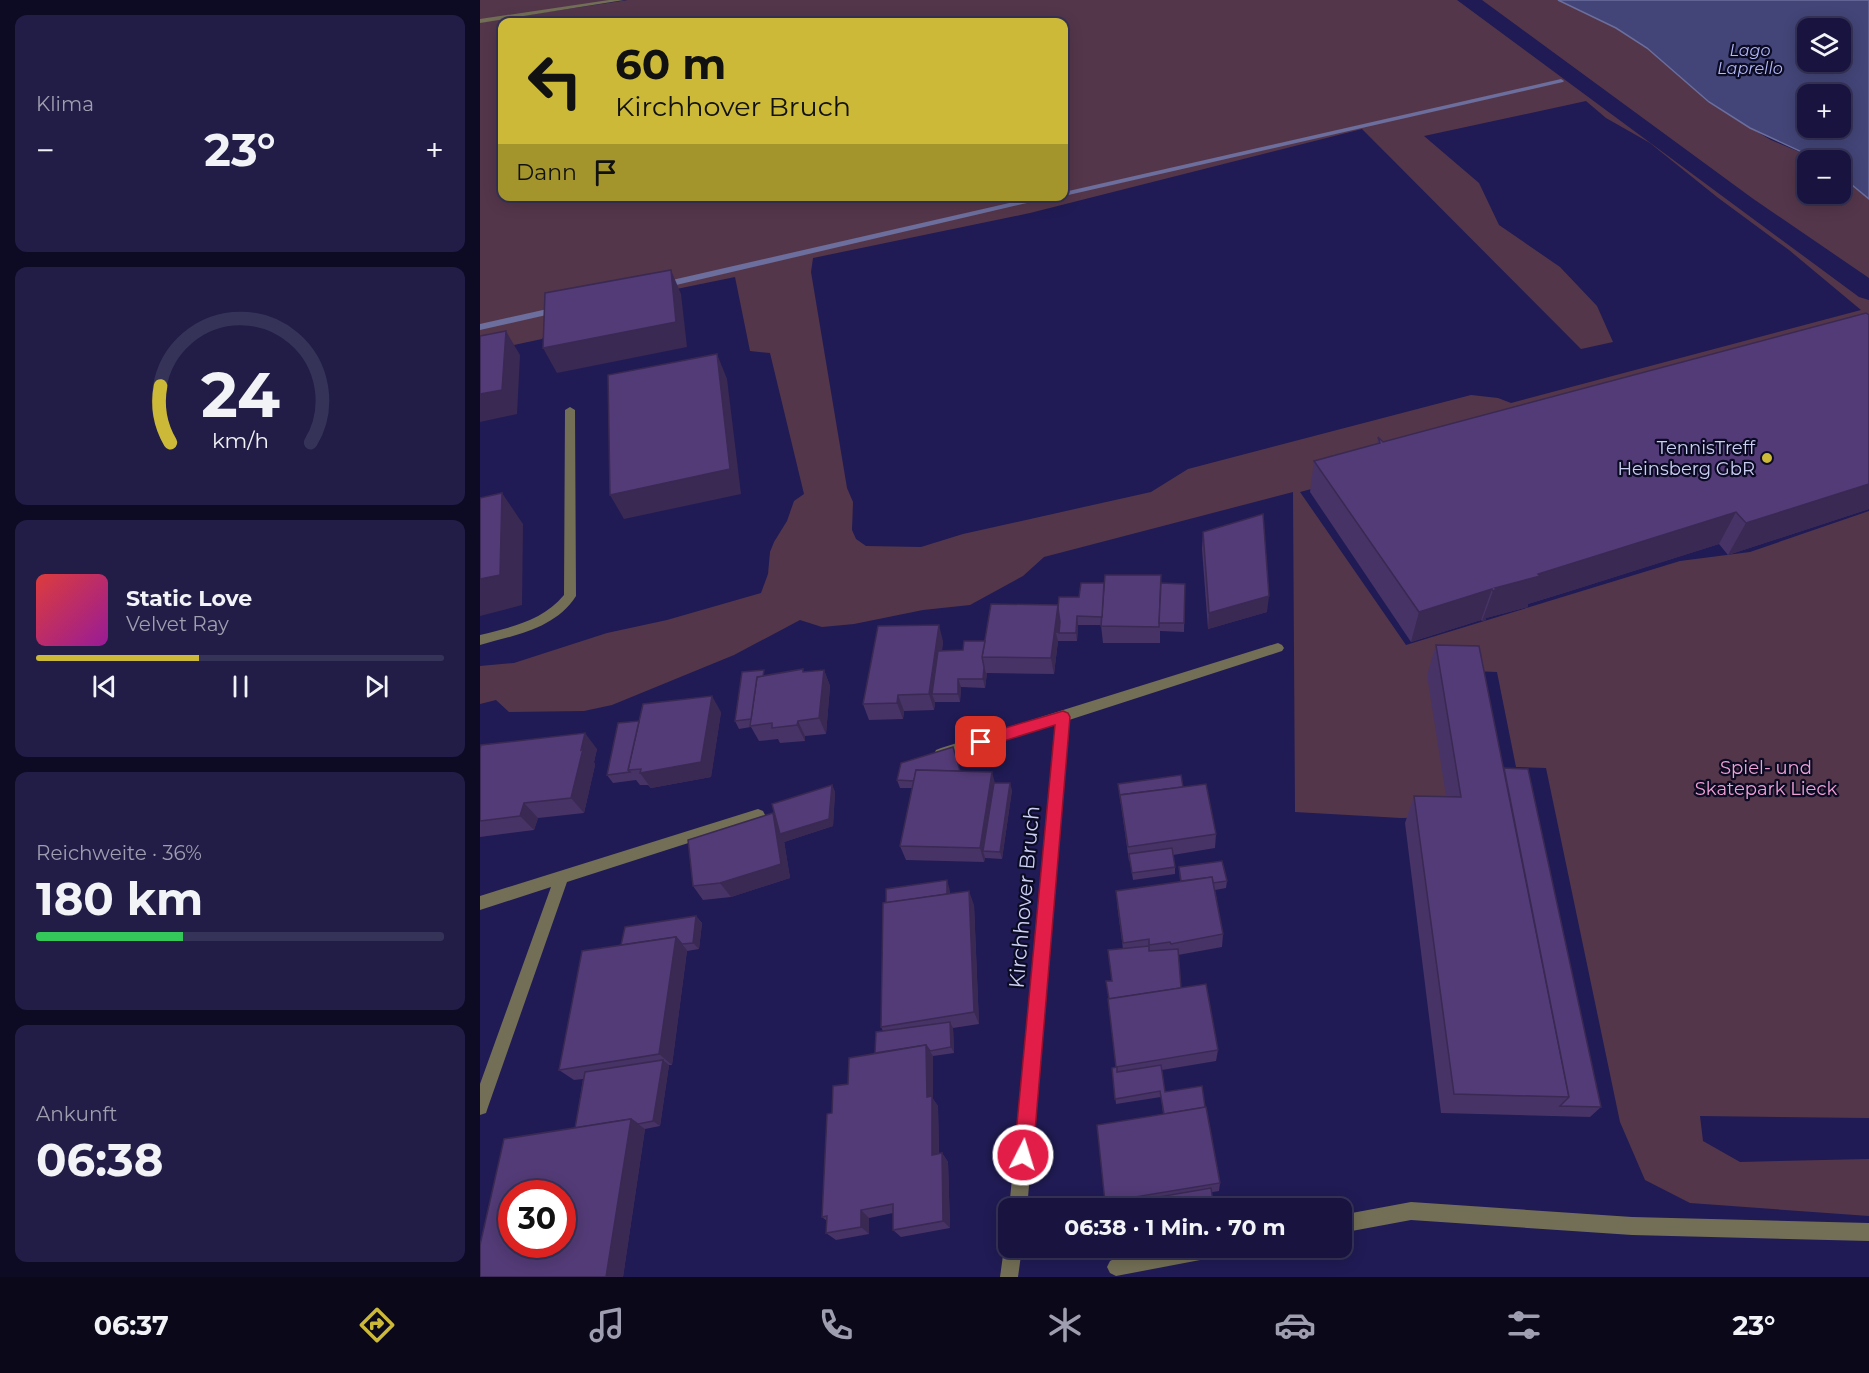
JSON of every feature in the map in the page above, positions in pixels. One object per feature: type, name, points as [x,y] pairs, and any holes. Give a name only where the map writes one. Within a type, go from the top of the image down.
[{"type":"street","points":[[500,18],[621,0]]},
{"type":"street","points":[[480,21],[498,18]]},
{"type":"street","points":[[480,640],[539,622],[553,615],[570,596],[570,410]]},
{"type":"street","points":[[940,754],[1278,648]]},
{"type":"street","name":"Kirchhover Bruch","points":[[1019,1198],[1063,717]]},
{"type":"street","points":[[480,903],[758,815]]},
{"type":"street","points":[[480,1107],[561,879]]},
{"type":"street","points":[[1352,1222],[1410,1210],[1632,1226],[1869,1232]]},
{"type":"street","points":[[1010,1277],[1012,1258]]},
{"type":"street","points":[[1116,1267],[1163,1258]]},
{"type":"green space","points":[[480,0],[614,0],[480,20]]},
{"type":"green space","name":"Spiel- und Skatepark Lieck","points":[[628,0],[1457,0],[1859,297],[1869,300],[1869,341],[1300,492],[1406,645],[1680,561],[1750,552],[1869,511],[1869,1118],[1700,1116],[1703,1141],[1740,1162],[1869,1159],[1869,1216],[1690,1203],[1645,1180],[1620,1122],[1546,768],[1516,767],[1497,672],[1449,670],[1471,817],[1401,818],[1295,812],[1293,492],[1044,557],[1023,576],[970,605],[923,610],[854,624],[822,627],[800,620],[734,655],[612,705],[584,711],[509,712],[496,700],[480,704],[480,666],[514,663],[607,633],[667,620],[761,593],[768,574],[770,552],[774,542],[787,521],[794,501],[804,494],[770,353],[750,351],[735,277],[559,313],[542,339],[480,352],[480,22],[498,19],[498,201],[1068,201],[1068,18],[507,18]],"holes":[[[1586,101],[1606,118],[1650,143],[1717,197],[1789,250],[1861,310],[1511,403],[1498,398],[1471,395],[1188,469],[1151,492],[963,534],[921,547],[866,546],[856,539],[852,530],[853,502],[847,488],[811,272],[813,258],[1030,213],[1362,129],[1581,349],[1613,342],[1597,306],[1560,267],[1499,225],[1479,183],[1424,136]]]},
{"type":"green space","points":[[1482,0],[1558,0],[1616,28],[1647,48],[1709,102],[1771,140],[1797,151],[1797,204],[1851,204],[1851,184],[1869,199],[1869,278],[1752,198]]},
{"type":"water","name":"Lago Laprello","points":[[1558,0],[1869,0],[1869,199],[1851,184],[1851,150],[1797,150],[1750,128],[1709,102],[1647,48],[1616,28]]},
{"type":"building","points":[[671,270],[676,322],[543,348],[545,293]]},
{"type":"building","points":[[1866,313],[1869,315],[1869,484],[1746,523],[1736,512],[1538,574],[1540,576],[1495,588],[1497,589],[1493,591],[1492,589],[1419,612],[1314,461],[1380,443],[1378,437],[1383,442]]},
{"type":"building","points":[[506,331],[502,390],[480,394],[480,336]]},
{"type":"building","points":[[717,354],[730,469],[610,495],[608,375]]},
{"type":"building","points":[[502,493],[500,575],[480,579],[480,498]]},
{"type":"building","points":[[1263,514],[1269,596],[1209,613],[1203,532]]},
{"type":"building","points":[[1105,575],[1161,575],[1159,627],[1101,626]]},
{"type":"building","points":[[1081,583],[1104,583],[1102,617],[1077,616],[1076,633],[1059,633],[1059,597],[1079,597]]},
{"type":"building","points":[[1161,583],[1185,584],[1184,623],[1159,623]]},
{"type":"building","points":[[991,604],[1058,605],[1051,658],[982,657]]},
{"type":"building","points":[[939,625],[929,694],[898,695],[897,703],[863,704],[878,626]]},
{"type":"building","points":[[964,641],[985,641],[982,657],[983,679],[958,679],[958,694],[932,694],[938,651],[963,650]]},
{"type":"building","points":[[1436,645],[1479,646],[1569,1097],[1454,1094],[1414,796],[1461,797]]},
{"type":"building","points":[[803,669],[803,672],[824,670],[819,718],[798,721],[797,725],[772,728],[772,723],[750,726],[757,677]]},
{"type":"building","points":[[764,670],[763,676],[757,677],[751,719],[735,721],[742,672]]},
{"type":"building","points":[[712,696],[701,762],[640,773],[641,769],[628,770],[643,704]]},
{"type":"building","points":[[639,721],[628,770],[630,772],[607,775],[618,723]]},
{"type":"building","points":[[585,733],[571,798],[524,803],[520,816],[480,821],[481,745]]},
{"type":"building","points":[[953,747],[960,771],[916,770],[914,781],[897,780],[901,763]]},
{"type":"building","points":[[1504,768],[1528,769],[1601,1107],[1560,1106],[1569,1097]]},
{"type":"building","points":[[916,770],[992,772],[980,848],[900,846]]},
{"type":"building","points":[[1181,775],[1183,787],[1120,795],[1121,802],[1118,784]]},
{"type":"building","points":[[994,783],[1010,783],[1000,852],[983,851]]},
{"type":"building","points":[[1206,784],[1216,834],[1128,847],[1120,795]]},
{"type":"building","points":[[832,785],[829,819],[780,834],[772,804]]},
{"type":"building","points":[[773,813],[781,864],[720,883],[693,886],[688,840]]},
{"type":"building","points":[[1172,848],[1175,867],[1132,873],[1129,854]]},
{"type":"building","points":[[1222,861],[1227,881],[1213,883],[1212,877],[1181,881],[1179,867]]},
{"type":"building","points":[[1212,877],[1223,934],[1171,944],[1170,942],[1149,945],[1149,939],[1123,943],[1116,891]]},
{"type":"building","points":[[947,880],[947,894],[886,903],[886,889]]},
{"type":"building","points":[[969,891],[974,1012],[881,1027],[883,903]]},
{"type":"building","points":[[696,916],[693,943],[682,944],[676,937],[621,945],[625,927]]},
{"type":"building","points":[[676,937],[659,1054],[559,1070],[582,951]]},
{"type":"building","points":[[1149,946],[1149,951],[1178,949],[1181,988],[1109,999],[1106,981],[1112,981],[1108,950]]},
{"type":"building","points":[[1206,984],[1218,1050],[1116,1067],[1108,999]]},
{"type":"building","points":[[950,1022],[951,1047],[930,1051],[926,1045],[875,1053],[876,1032]]},
{"type":"building","points":[[926,1045],[927,1097],[932,1096],[932,1155],[942,1153],[943,1221],[893,1230],[893,1204],[861,1210],[861,1227],[826,1233],[827,1216],[822,1217],[827,1114],[832,1113],[833,1086],[848,1084],[849,1058]]},
{"type":"building","points":[[663,1060],[653,1121],[638,1124],[631,1119],[575,1128],[585,1072]]},
{"type":"building","points":[[1161,1065],[1165,1092],[1202,1086],[1205,1107],[1164,1114],[1160,1091],[1115,1099],[1112,1068],[1117,1067],[1117,1072]]},
{"type":"building","points":[[1206,1107],[1220,1183],[1129,1198],[1105,1198],[1097,1125]]},
{"type":"building","points":[[631,1119],[606,1277],[480,1277],[480,1245],[504,1139]]},
{"type":"building","points":[[1211,1188],[1212,1198],[1153,1198]]},
{"type":"waterway","points":[[1068,193],[1561,81]]},
{"type":"waterway","points":[[659,286],[1031,201]]},
{"type":"waterway","points":[[480,327],[561,309]]},
{"type":"place","name":"TennisTreff Heinsberg GbR","points":[[1767,458]]},
{"type":"route","points":[[981,742],[1063,717],[1023,1155]]}]
